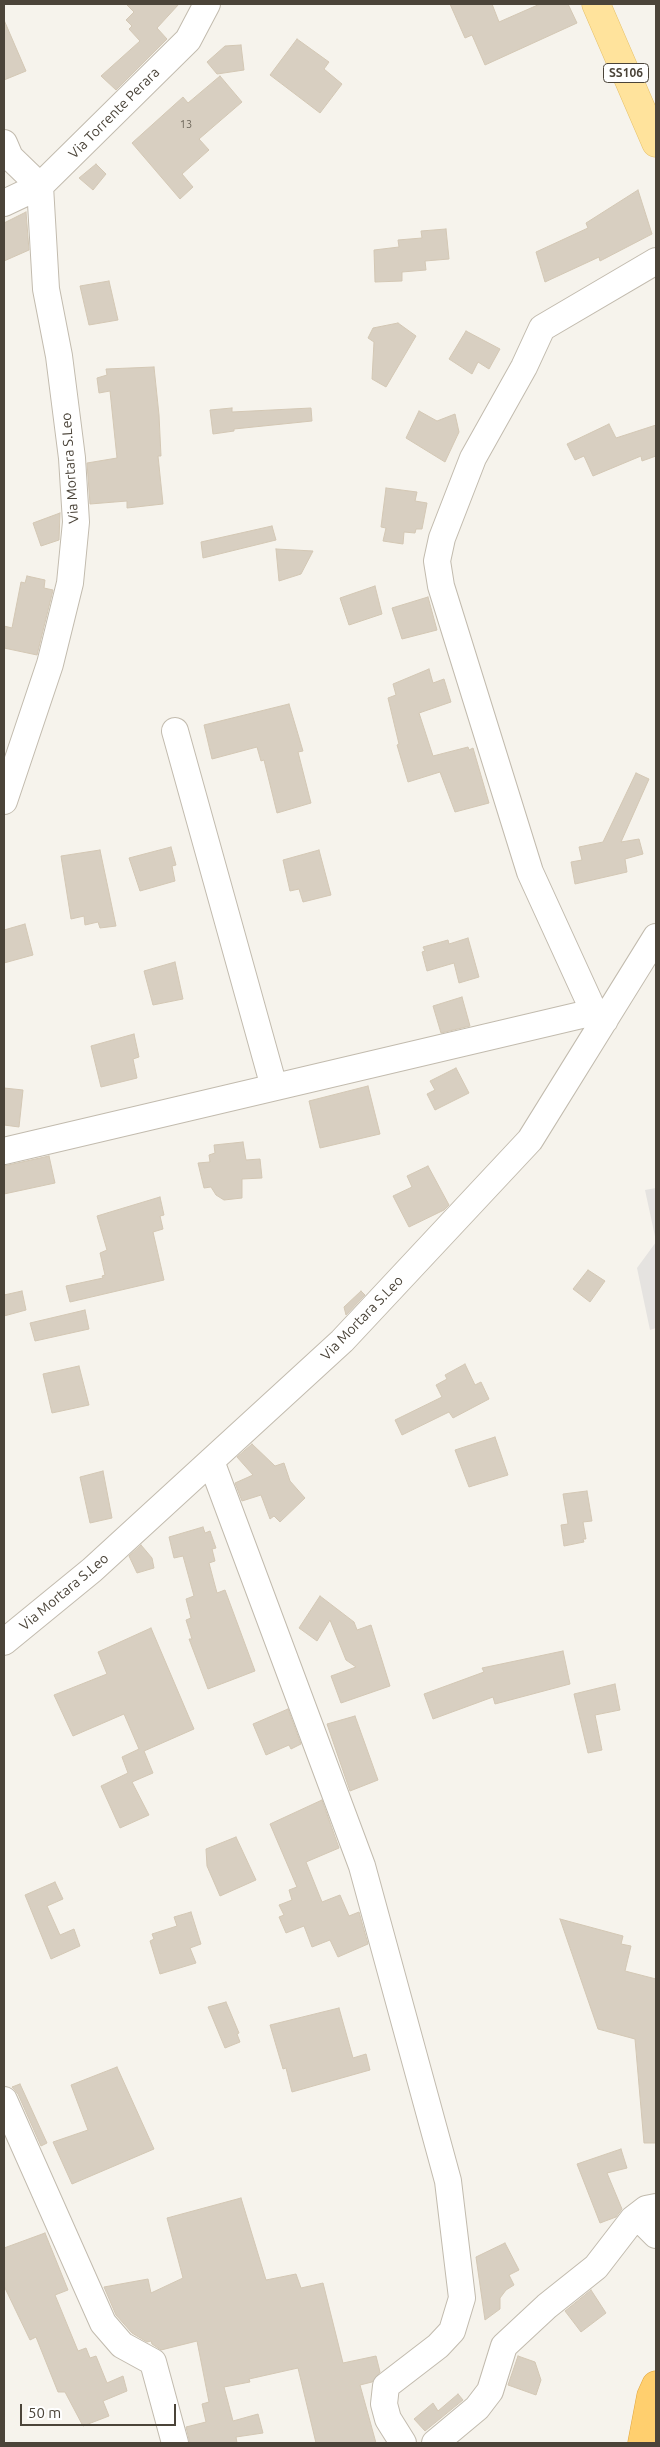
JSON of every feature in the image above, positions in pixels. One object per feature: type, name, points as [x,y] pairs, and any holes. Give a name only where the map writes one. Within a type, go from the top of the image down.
[{"type":"highway","points":[[642,2443],[651,2396],[656,2385]]},
{"type":"main road","name":"SS106","points":[[596,4],[656,143]]},
{"type":"main road","name":"SS106","points":[[615,4],[656,98]]},
{"type":"street","name":"Via Torrente Perara","points":[[4,203],[40,186],[188,40],[207,4]]},
{"type":"street","points":[[4,144],[10,157],[40,186]]},
{"type":"street","name":"Via Mortara S.Leo","points":[[4,801],[50,664],[70,584],[76,522],[72,458],[60,356],[46,289],[40,186]]},
{"type":"street","points":[[4,1150],[274,1087],[600,1016],[530,872],[441,586],[437,561],[442,538],[473,458],[524,367],[542,328],[656,261]]},
{"type":"street","points":[[176,731],[274,1087]]},
{"type":"street","name":"Via Mortara S.Leo","points":[[4,1642],[92,1570],[342,1341],[530,1140],[600,1016],[656,937]]},
{"type":"street","points":[[211,1461],[362,1866],[448,2181],[462,2298],[452,2331],[438,2346],[386,2386],[384,2404],[388,2419],[402,2443]]},
{"type":"street","points":[[4,2100],[103,2323],[122,2345],[153,2362],[174,2443]]},
{"type":"street","points":[[435,2443],[477,2408],[490,2391],[504,2346],[547,2306],[596,2267],[647,2211],[656,2235]]},
{"type":"shaded area","points":[[656,1188],[656,1241],[645,1190]]},
{"type":"shaded area","points":[[656,1242],[656,1328],[650,1330],[637,1268]]},
{"type":"building","points":[[126,4],[179,4],[157,28],[167,39],[116,90],[101,76],[140,41],[129,29],[132,26],[126,20],[134,12]]},
{"type":"building","points":[[450,4],[492,4],[499,22],[540,4],[568,4],[577,23],[485,65],[472,35],[465,38]]},
{"type":"building","points":[[4,20],[26,71],[4,80]]},
{"type":"building","points":[[297,39],[329,62],[324,69],[342,84],[320,113],[270,75]]},
{"type":"building","points":[[241,45],[244,70],[217,74],[207,62],[225,46]]},
{"type":"building","points":[[220,76],[242,102],[199,139],[209,150],[182,174],[193,187],[180,199],[132,143],[183,97],[188,103]]},
{"type":"building","points":[[96,164],[106,174],[93,190],[79,178]]},
{"type":"building","points":[[638,190],[652,234],[600,261],[599,257],[545,282],[536,252],[588,228],[586,223]]},
{"type":"building","points":[[26,212],[29,250],[4,261],[4,223]]},
{"type":"building","points":[[446,229],[449,259],[425,261],[426,270],[402,272],[402,281],[375,282],[374,250],[399,247],[398,240],[422,238],[421,231]]},
{"type":"building","points":[[109,281],[118,320],[89,325],[80,286]]},
{"type":"building","points":[[398,323],[416,336],[386,387],[372,379],[374,342],[368,338],[373,328]]},
{"type":"building","points":[[466,331],[500,349],[489,369],[478,362],[472,374],[449,359]]},
{"type":"building","points":[[154,367],[161,456],[158,456],[163,504],[127,508],[127,501],[90,504],[87,463],[117,458],[110,391],[99,393],[97,378],[107,375],[106,369]]},
{"type":"building","points":[[232,408],[232,412],[311,408],[312,421],[234,429],[234,431],[213,434],[210,410]]},
{"type":"building","points":[[419,411],[437,421],[455,414],[459,432],[445,462],[406,438]]},
{"type":"building","points":[[609,424],[616,438],[656,425],[656,456],[642,461],[641,456],[593,476],[584,456],[575,460],[567,444]]},
{"type":"building","points":[[386,488],[417,492],[415,501],[427,503],[422,529],[416,529],[415,533],[404,532],[403,544],[383,541],[386,528],[381,527]]},
{"type":"building","points":[[60,513],[59,540],[41,546],[33,523]]},
{"type":"building","points":[[272,526],[276,540],[203,558],[201,542]]},
{"type":"building","points":[[276,549],[313,551],[301,574],[279,581]]},
{"type":"building","points":[[27,576],[45,580],[44,588],[53,590],[37,655],[4,648],[4,626],[12,628],[21,582],[25,583]]},
{"type":"building","points":[[375,586],[382,614],[349,625],[340,598]]},
{"type":"building","points":[[428,597],[437,630],[402,639],[392,608]]},
{"type":"building","points":[[429,669],[433,683],[444,679],[451,702],[419,713],[433,756],[468,747],[469,750],[473,748],[489,803],[455,812],[440,772],[408,782],[397,745],[399,744],[388,698],[396,695],[393,684]]},
{"type":"building","points":[[289,704],[303,751],[298,752],[311,803],[277,813],[264,760],[261,761],[257,747],[212,759],[204,725]]},
{"type":"building","points":[[636,773],[649,779],[621,842],[639,839],[643,854],[625,859],[627,872],[575,884],[571,862],[582,860],[579,847],[603,842]]},
{"type":"building","points":[[171,847],[176,865],[172,866],[175,881],[140,891],[129,858]]},
{"type":"building","points":[[100,850],[116,926],[100,928],[98,922],[85,925],[84,916],[71,919],[61,856]]},
{"type":"building","points":[[319,850],[331,895],[303,902],[299,889],[290,891],[283,860]]},
{"type":"building","points":[[25,924],[33,955],[4,963],[4,930]]},
{"type":"building","points":[[468,938],[479,977],[459,983],[454,963],[427,971],[422,952],[425,951],[423,947],[448,940],[449,944]]},
{"type":"building","points":[[175,962],[183,999],[153,1005],[144,971]]},
{"type":"building","points":[[462,997],[470,1026],[441,1033],[433,1006]]},
{"type":"building","points":[[134,1034],[139,1057],[133,1059],[137,1078],[101,1087],[91,1046]]},
{"type":"building","points":[[456,1068],[469,1093],[435,1110],[427,1094],[435,1090],[430,1081]]},
{"type":"building","points":[[368,1086],[380,1134],[320,1148],[309,1101]]},
{"type":"building","points":[[4,1088],[23,1090],[19,1127],[4,1125]]},
{"type":"building","points":[[243,1142],[246,1160],[260,1159],[262,1178],[242,1179],[242,1198],[224,1200],[216,1195],[211,1187],[204,1188],[198,1163],[210,1162],[209,1155],[215,1153],[214,1145]]},
{"type":"building","points":[[49,1156],[55,1183],[4,1194],[4,1166]]},
{"type":"building","points":[[428,1166],[449,1205],[444,1210],[409,1227],[393,1196],[412,1187],[407,1176]]},
{"type":"building","points":[[160,1197],[164,1215],[160,1216],[163,1229],[153,1232],[164,1280],[70,1302],[66,1286],[103,1278],[102,1276],[105,1275],[100,1253],[107,1250],[97,1216]]},
{"type":"building","points":[[588,1270],[605,1281],[590,1302],[573,1289]]},
{"type":"building","points":[[22,1291],[26,1310],[4,1316],[4,1295]]},
{"type":"building","points":[[361,1291],[365,1295],[346,1315],[344,1307]]},
{"type":"building","points":[[85,1310],[89,1329],[35,1341],[30,1323]]},
{"type":"building","points":[[465,1364],[475,1385],[481,1382],[489,1399],[453,1418],[449,1412],[402,1435],[395,1420],[442,1397],[436,1385],[447,1379],[445,1375]]},
{"type":"building","points":[[79,1366],[89,1405],[52,1413],[43,1374]]},
{"type":"building","points":[[495,1437],[508,1475],[469,1487],[455,1450]]},
{"type":"building","points":[[252,1444],[275,1466],[284,1463],[290,1481],[305,1498],[280,1522],[274,1516],[270,1519],[261,1495],[242,1501],[235,1483],[253,1475],[237,1457]]},
{"type":"building","points":[[103,1471],[112,1518],[90,1523],[80,1477]]},
{"type":"building","points":[[587,1491],[592,1521],[583,1522],[586,1539],[583,1539],[584,1542],[564,1546],[561,1525],[568,1524],[563,1494]]},
{"type":"building","points":[[203,1527],[205,1533],[210,1531],[216,1548],[212,1549],[215,1561],[209,1563],[217,1593],[225,1590],[255,1671],[208,1689],[189,1639],[192,1639],[186,1620],[191,1618],[186,1599],[194,1596],[183,1556],[174,1558],[169,1537]]},
{"type":"building","points":[[141,1545],[152,1558],[154,1568],[137,1573],[129,1556]]},
{"type":"building","points":[[320,1596],[354,1622],[357,1630],[371,1625],[390,1686],[341,1703],[331,1676],[356,1667],[346,1660],[330,1620],[317,1641],[299,1628]]},
{"type":"building","points":[[151,1628],[194,1729],[144,1751],[153,1773],[132,1782],[149,1815],[120,1828],[101,1786],[128,1773],[122,1757],[139,1749],[124,1714],[73,1736],[54,1695],[107,1674],[98,1652]]},
{"type":"building","points":[[563,1651],[570,1684],[495,1704],[493,1697],[433,1719],[424,1694],[484,1672],[482,1668]]},
{"type":"building","points":[[615,1684],[620,1710],[595,1715],[602,1750],[588,1753],[574,1694]]},
{"type":"building","points":[[288,1709],[301,1744],[291,1749],[289,1745],[266,1755],[253,1724]]},
{"type":"building","points":[[355,1716],[378,1780],[350,1791],[327,1724]]},
{"type":"building","points":[[322,1800],[339,1848],[306,1862],[322,1902],[340,1895],[349,1916],[359,1912],[368,1944],[338,1957],[330,1940],[312,1947],[304,1926],[286,1933],[279,1917],[284,1915],[279,1905],[292,1900],[289,1890],[297,1887],[270,1824]]},
{"type":"building","points":[[236,1837],[256,1880],[220,1896],[207,1866],[206,1849]]},
{"type":"building","points":[[55,1882],[63,1899],[47,1906],[60,1935],[74,1929],[80,1946],[51,1959],[25,1895]]},
{"type":"building","points":[[191,1912],[201,1944],[190,1948],[196,1963],[160,1974],[150,1941],[154,1939],[152,1934],[177,1926],[174,1917]]},
{"type":"building","points":[[560,1919],[623,1936],[621,1944],[631,1946],[625,1971],[656,1979],[656,2143],[644,2143],[635,2039],[598,2029]]},
{"type":"building","points":[[226,2002],[239,2033],[237,2034],[240,2042],[225,2048],[208,2007]]},
{"type":"building","points":[[339,2008],[353,2058],[366,2054],[370,2070],[292,2092],[286,2068],[283,2069],[270,2025]]},
{"type":"building","points":[[117,2067],[154,2149],[72,2184],[53,2142],[88,2130],[71,2085]]},
{"type":"building","points":[[20,2084],[47,2143],[41,2146],[18,2094],[12,2087]]},
{"type":"building","points":[[621,2149],[627,2168],[607,2173],[622,2209],[616,2217],[600,2223],[577,2164]]},
{"type":"building","points":[[241,2198],[266,2280],[296,2274],[301,2288],[323,2283],[343,2363],[376,2356],[380,2372],[372,2382],[360,2385],[376,2443],[316,2443],[298,2368],[249,2379],[250,2382],[224,2387],[233,2421],[258,2414],[263,2433],[236,2437],[237,2443],[190,2443],[186,2427],[206,2422],[202,2404],[209,2402],[197,2341],[161,2350],[152,2344],[151,2341],[147,2342],[132,2333],[116,2315],[104,2287],[148,2279],[151,2293],[183,2278],[167,2218]]},
{"type":"building","points":[[45,2233],[68,2290],[55,2295],[78,2351],[86,2348],[90,2358],[96,2356],[107,2383],[123,2376],[127,2391],[103,2401],[109,2416],[83,2426],[65,2392],[58,2392],[36,2337],[30,2340],[4,2286],[4,2248]]},
{"type":"building","points":[[505,2243],[519,2270],[509,2275],[514,2285],[506,2290],[500,2298],[500,2309],[485,2320],[476,2257]]},
{"type":"building","points":[[591,2290],[606,2313],[581,2332],[565,2311]]},
{"type":"building","points":[[518,2356],[535,2362],[541,2380],[536,2395],[508,2385]]},
{"type":"building","points":[[458,2394],[463,2400],[425,2431],[414,2419],[433,2403],[438,2411]]}]
